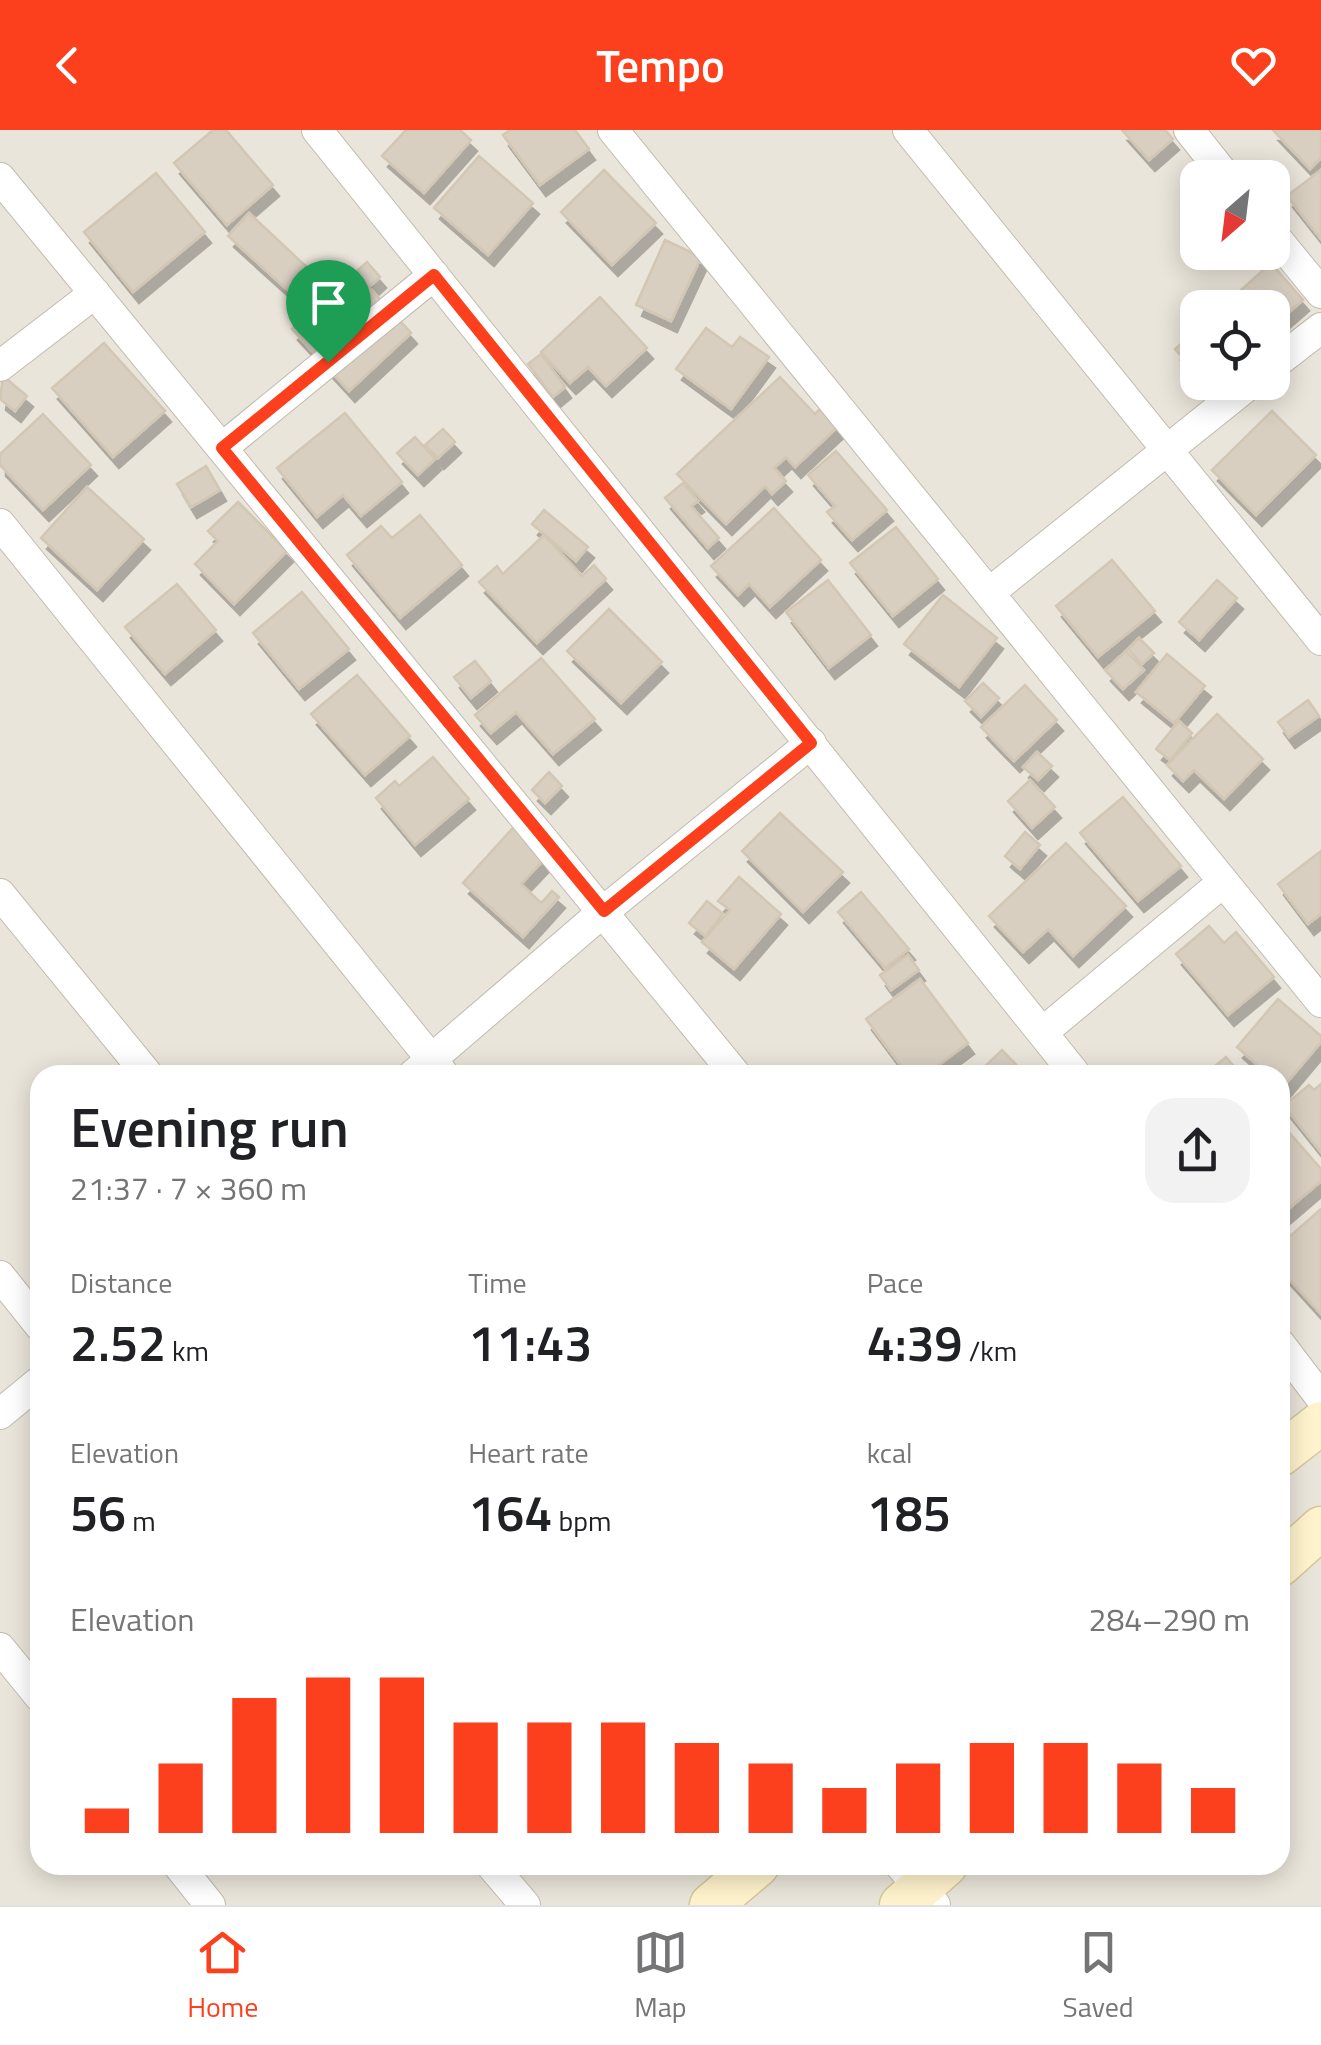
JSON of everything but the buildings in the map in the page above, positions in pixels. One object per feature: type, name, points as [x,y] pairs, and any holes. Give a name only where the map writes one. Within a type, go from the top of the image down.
[{"type":"main road","points":[[1290,1447],[1321,1423]]},
{"type":"main road","points":[[1290,1555],[1321,1528]]},
{"type":"main road","points":[[711,1905],[746,1875]]},
{"type":"street","points":[[614,130],[1321,1002]]},
{"type":"street","points":[[908,130],[1321,640]]},
{"type":"street","points":[[1188,130],[1212,160]]},
{"type":"street","points":[[322,132],[1068,1065]]},
{"type":"street","points":[[0,178],[728,1065]]},
{"type":"street","points":[[1290,256],[1321,293]]},
{"type":"street","points":[[222,448],[434,275]]},
{"type":"street","points":[[0,366],[95,293]]},
{"type":"street","points":[[1290,352],[1321,328]]},
{"type":"street","points":[[989,593],[1230,400]]},
{"type":"street","points":[[0,524],[425,1065]]},
{"type":"street","points":[[435,1065],[604,911],[811,743]]},
{"type":"street","points":[[1043,1032],[1222,883]]},
{"type":"street","points":[[0,894],[140,1065]]},
{"type":"street","points":[[0,1276],[30,1314]]},
{"type":"street","points":[[1290,1357],[1321,1398]]},
{"type":"street","points":[[0,1414],[30,1389]]},
{"type":"street","points":[[0,1648],[30,1685]]},
{"type":"street","points":[[183,1875],[195,1900]]},
{"type":"street","points":[[499,1875],[524,1905]]},
{"type":"shaded area","points":[[0,130],[1321,130],[1321,1905],[0,1905]]},
{"type":"route","points":[[434,275],[811,743],[604,911],[222,448],[328,362],[434,275]]}]
